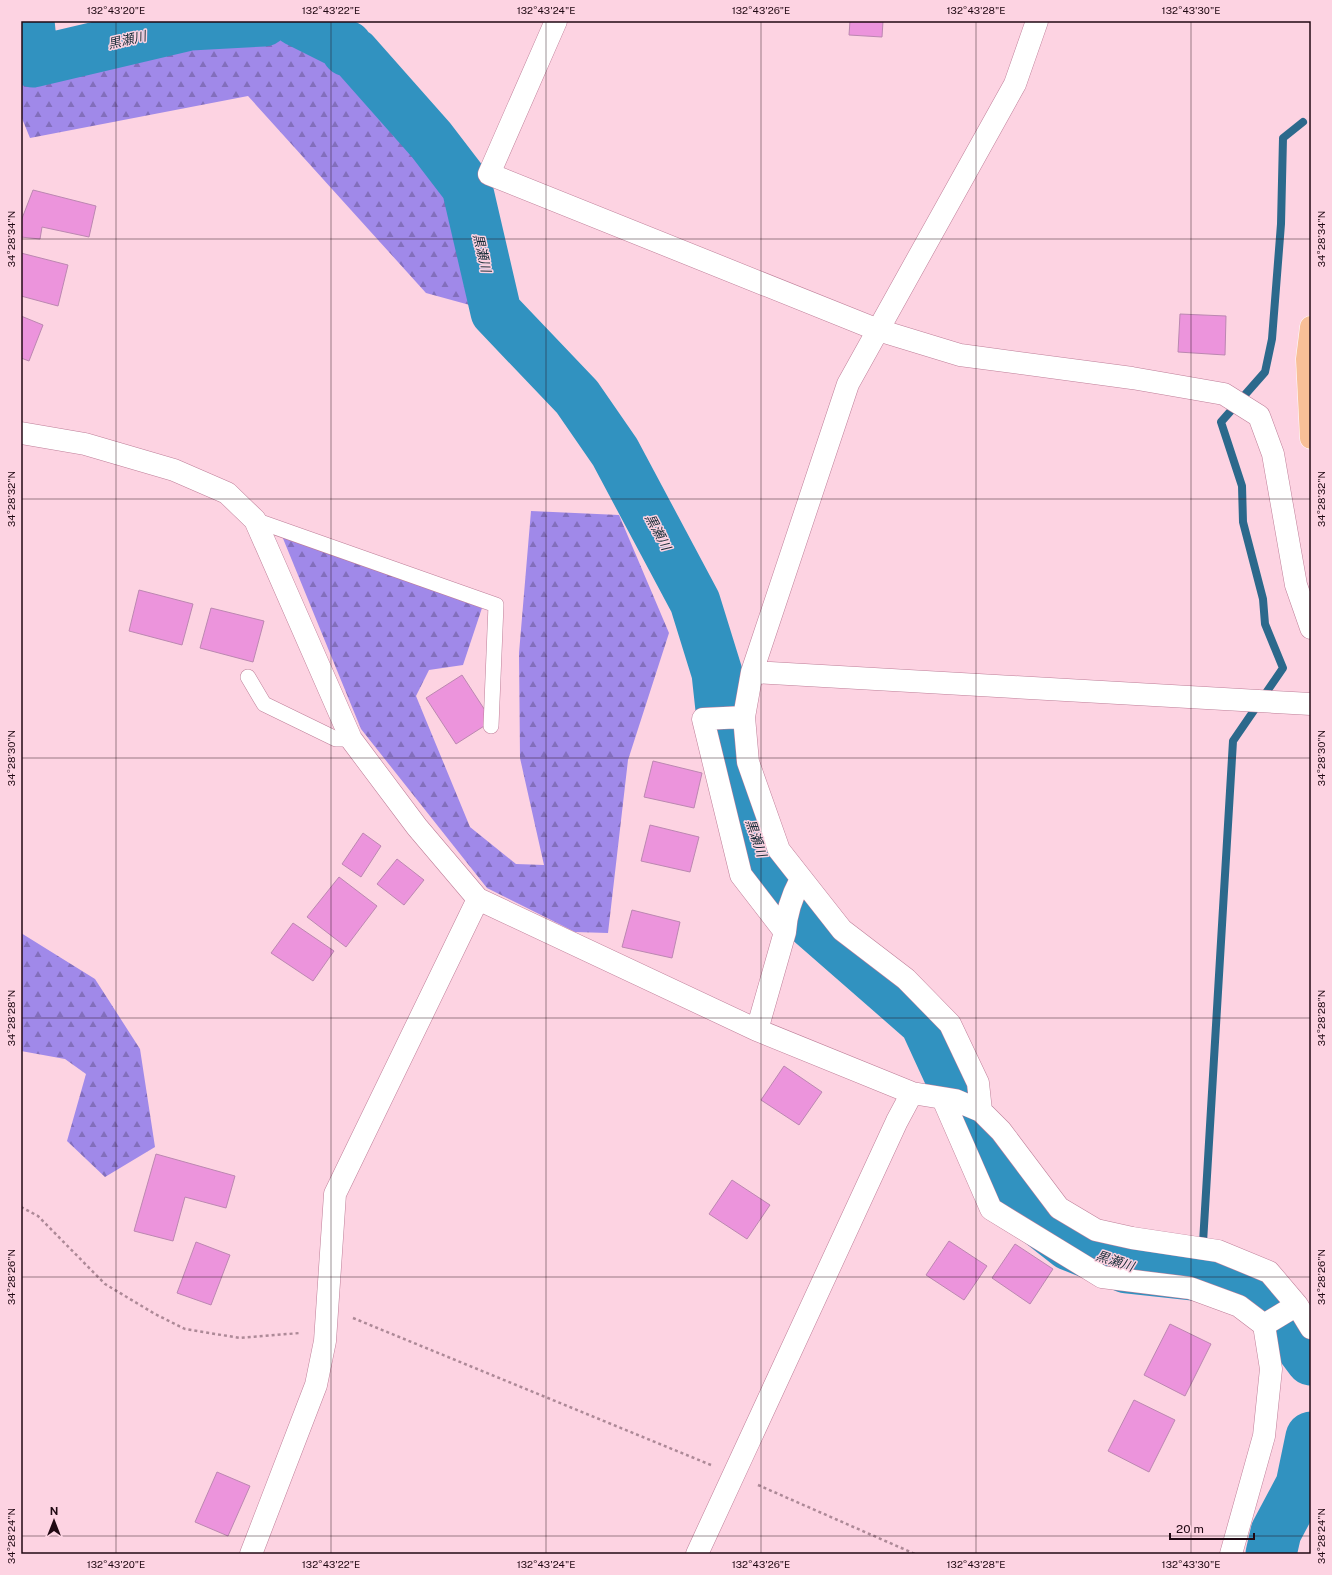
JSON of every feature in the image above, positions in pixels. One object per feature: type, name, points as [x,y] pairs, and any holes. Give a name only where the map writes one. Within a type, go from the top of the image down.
[{"type":"main road","points":[[1311,327],[1306,359],[1311,438]]},
{"type":"street","points":[[556,21],[489,174],[878,330],[960,355],[1132,378],[1224,394],[1259,416],[1273,454],[1296,585],[1311,628]]},
{"type":"street","points":[[981,1111],[978,1083],[950,1024],[906,979],[842,930],[798,885],[779,850],[748,762],[744,717],[752,672],[848,384],[1015,84],[1037,21]]},
{"type":"street","points":[[21,434],[85,444],[174,470],[227,493],[255,520],[351,739],[417,827],[478,899],[757,1030],[912,1093],[955,1100],[981,1111],[1001,1131],[1059,1208],[1096,1230],[1132,1238],[1218,1251],[1269,1272],[1293,1307],[1311,1328]]},
{"type":"street","points":[[752,672],[1311,704]]},
{"type":"street","points":[[744,717],[703,719],[741,875],[786,924]]},
{"type":"street","points":[[757,1030],[798,885]]},
{"type":"street","points":[[251,1554],[316,1385],[325,1341],[335,1194],[478,899]]},
{"type":"street","points":[[697,1554],[894,1128],[912,1093]]},
{"type":"street","points":[[943,1099],[991,1209],[1102,1277],[1190,1288],[1239,1306],[1267,1322]]},
{"type":"street","points":[[1267,1322],[1293,1307]]},
{"type":"street","points":[[1231,1554],[1264,1436],[1271,1369],[1267,1322]]},
{"type":"lane","points":[[255,520],[496,605],[491,726]]},
{"type":"lane","points":[[248,677],[264,704],[336,740],[351,739]]},
{"type":"path","points":[[21,1207],[38,1216],[105,1284],[155,1314],[185,1329],[240,1338],[298,1332],[325,1341]]},
{"type":"path","points":[[328,1307],[733,1474],[915,1554]]},
{"type":"green space","points":[[293,21],[397,82],[453,161],[488,310],[426,293],[248,96],[30,138],[21,116],[21,86],[30,62],[172,28]]},
{"type":"green space","points":[[531,511],[619,515],[669,633],[628,760],[608,933],[575,932],[487,888],[361,729],[282,536],[482,608],[463,665],[429,670],[416,696],[470,827],[516,864],[544,865],[520,758],[519,653]]},
{"type":"green space","points":[[21,933],[95,979],[140,1049],[155,1147],[105,1177],[67,1141],[86,1074],[65,1059],[21,1051]]},
{"type":"building","points":[[850,21],[883,21],[882,37],[849,35]]},
{"type":"building","points":[[33,190],[96,206],[89,237],[42,227],[40,239],[21,237],[21,221]]},
{"type":"building","points":[[21,253],[68,265],[58,306],[21,296]]},
{"type":"building","points":[[1180,314],[1226,316],[1225,355],[1178,352]]},
{"type":"building","points":[[21,316],[43,325],[29,361],[21,358]]},
{"type":"building","points":[[139,590],[193,604],[182,645],[129,631]]},
{"type":"building","points":[[211,608],[264,621],[253,662],[200,648]]},
{"type":"building","points":[[462,675],[492,721],[456,744],[426,698]]},
{"type":"building","points":[[653,761],[702,773],[694,808],[644,797]]},
{"type":"building","points":[[650,825],[699,837],[690,872],[641,861]]},
{"type":"building","points":[[363,833],[381,846],[361,877],[342,864]]},
{"type":"building","points":[[397,859],[424,880],[404,905],[377,884]]},
{"type":"building","points":[[339,877],[377,906],[346,947],[307,917]]},
{"type":"building","points":[[632,910],[680,922],[672,958],[622,947]]},
{"type":"building","points":[[293,923],[334,951],[313,981],[271,953]]},
{"type":"building","points":[[784,1066],[822,1092],[799,1125],[761,1100]]},
{"type":"building","points":[[156,1154],[235,1176],[226,1208],[185,1197],[173,1241],[134,1231]]},
{"type":"building","points":[[732,1180],[770,1205],[747,1239],[709,1214]]},
{"type":"building","points":[[949,1241],[987,1266],[964,1300],[926,1275]]},
{"type":"building","points":[[196,1242],[230,1255],[211,1305],[177,1293]]},
{"type":"building","points":[[1015,1244],[1053,1269],[1030,1304],[992,1278]]},
{"type":"building","points":[[1170,1324],[1211,1344],[1185,1396],[1144,1375]]},
{"type":"building","points":[[1134,1400],[1175,1420],[1149,1472],[1108,1451]]},
{"type":"building","points":[[217,1472],[250,1486],[228,1536],[195,1522]]},
{"type":"waterway","name":"黒瀬川","points":[[29,21],[33,62],[190,25],[264,21]]},
{"type":"waterway","name":"黒瀬川","points":[[297,21],[347,46],[347,51],[354,53],[431,140],[467,187],[496,312],[577,397],[615,452],[695,602],[717,673],[725,746],[774,890],[925,1022],[953,1083]]},
{"type":"waterway","points":[[1201,1276],[1233,741],[1283,668],[1265,624],[1263,599],[1243,522],[1242,486],[1221,422],[1265,372],[1272,339],[1281,224],[1283,138],[1303,122]]},
{"type":"waterway","name":"黒瀬川","points":[[973,1123],[999,1184],[1012,1200],[1069,1245],[1127,1268],[1201,1276],[1267,1301],[1311,1360]]},
{"type":"waterway","name":"黒瀬川","points":[[1271,1554],[1276,1532],[1301,1485],[1311,1437]]}]
